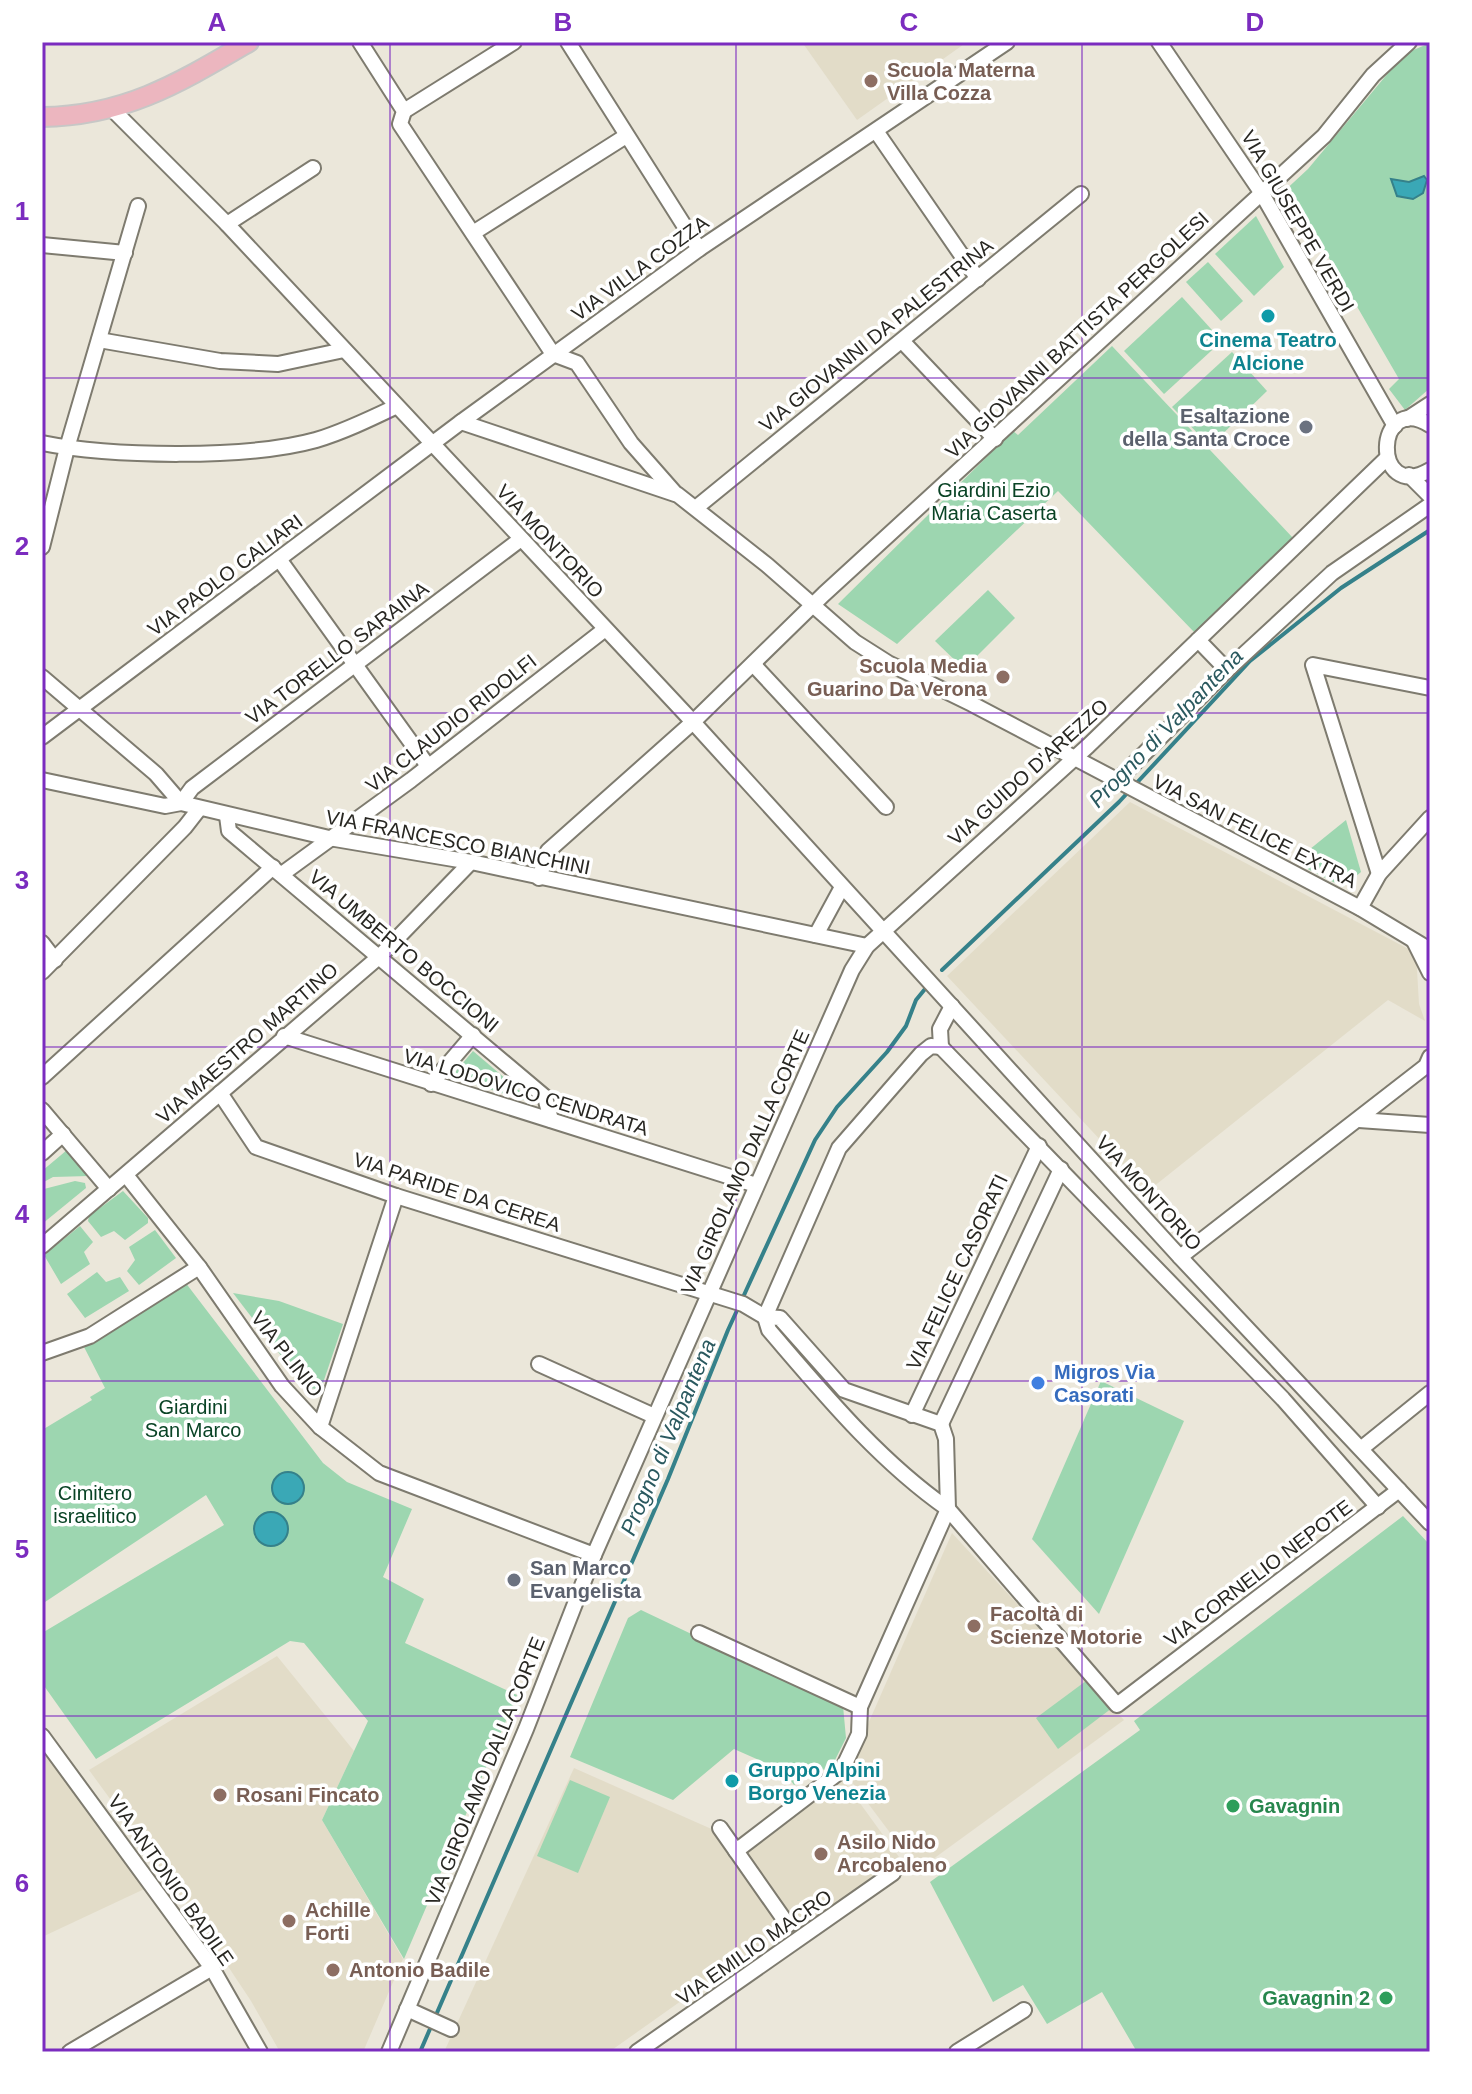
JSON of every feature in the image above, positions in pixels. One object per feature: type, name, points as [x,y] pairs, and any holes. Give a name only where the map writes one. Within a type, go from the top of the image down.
[{"type":"main road","points":[[42,117],[81,116],[113,110],[186,79],[249,42]]},
{"type":"street","points":[[360,42],[404,111]]},
{"type":"street","points":[[514,42],[404,111],[400,124],[553,354],[577,363],[631,443],[678,495]]},
{"type":"street","points":[[568,42],[699,249]]},
{"type":"street","name":"VIA VILLA COZZA","points":[[432,444],[699,249],[1007,42]]},
{"type":"street","name":"VIA GIUSEPPE VERDI","points":[[1159,42],[1261,192],[1401,423]]},
{"type":"street","name":"VIA GIOVANNI BATTISTA PERGOLESI","points":[[814,604],[1324,136],[1373,75],[1409,42]]},
{"type":"street","name":"VIA MONTORIO","points":[[113,110],[227,224],[693,722],[1180,1257],[1430,1523]]},
{"type":"street","points":[[876,131],[978,279]]},
{"type":"street","points":[[473,233],[626,136]]},
{"type":"street","points":[[227,224],[313,168]]},
{"type":"street","name":"VIA GIOVANNI DA PALESTRINA","points":[[697,507],[1081,194]]},
{"type":"street","points":[[42,547],[67,448],[138,206]]},
{"type":"street","points":[[42,261],[44,246],[125,253]]},
{"type":"street","points":[[99,340],[220,361],[278,364],[344,350]]},
{"type":"street","points":[[903,342],[995,439]]},
{"type":"street","points":[[1430,404],[1401,423],[1386,441],[1387,458],[1392,466],[1409,475],[1430,496]]},
{"type":"street","points":[[42,443],[67,448],[190,452],[278,448],[317,440],[395,407]]},
{"type":"street","name":"VIA SAN FELICE EXTRA","points":[[461,422],[678,495],[697,507],[814,604],[855,642],[888,663],[1360,908],[1430,950]]},
{"type":"street","points":[[1401,423],[1430,425]]},
{"type":"street","points":[[631,443],[634,480]]},
{"type":"street","name":"VIA PAOLO CALIARI","points":[[42,737],[432,444]]},
{"type":"street","name":"VIA GUIDO D'AREZZO","points":[[883,931],[1074,759],[1387,458]]},
{"type":"street","points":[[1409,475],[1430,470]]},
{"type":"street","points":[[1118,783],[1227,670],[1332,573],[1430,505]]},
{"type":"street","name":"VIA TORELLO SARAINA","points":[[181,803],[192,788],[521,539]]},
{"type":"street","points":[[279,559],[428,766]]},
{"type":"street","points":[[539,878],[548,851],[693,722],[814,604]]},
{"type":"street","name":"VIA CLAUDIO RIDOLFI","points":[[42,1077],[278,871],[428,766],[604,630]]},
{"type":"street","points":[[1198,640],[1227,670]]},
{"type":"street","points":[[753,664],[886,807]]},
{"type":"street","points":[[1379,874],[1313,665],[1430,688]]},
{"type":"street","points":[[42,677],[156,774],[181,803]]},
{"type":"street","name":"VIA FRANCESCO BIANCHINI","points":[[42,780],[165,806],[181,803],[329,838],[471,862],[867,946]]},
{"type":"street","points":[[42,972],[199,809]]},
{"type":"street","name":"VIA UMBERTO BOCCIONI","points":[[227,816],[229,831],[545,1097],[551,1120]]},
{"type":"street","points":[[1360,908],[1379,874],[1430,818]]},
{"type":"street","name":"VIA MAESTRO MARTINO","points":[[42,1246],[380,956],[471,862]]},
{"type":"street","points":[[816,935],[842,887]]},
{"type":"street","name":"VIA GIROLAMO DALLA CORTE","points":[[389,2052],[526,1729],[594,1555],[708,1292],[867,946],[883,931]]},
{"type":"street","points":[[1414,941],[1430,973]]},
{"type":"street","points":[[42,943],[55,960]]},
{"type":"street","points":[[941,1047],[940,1029],[952,1006]]},
{"type":"street","points":[[431,1084],[473,1035]]},
{"type":"street","name":"VIA LODOVICO CENDRATA","points":[[284,1036],[756,1185]]},
{"type":"street","points":[[948,1509],[922,1491],[847,1420],[769,1330],[765,1317],[839,1148],[931,1046],[941,1047],[1039,1146],[1283,1399],[1378,1507]]},
{"type":"street","points":[[1180,1257],[1426,1066],[1430,1057]]},
{"type":"street","name":"VIA PARIDE DA CEREA","points":[[220,1093],[256,1147],[396,1196],[708,1292],[743,1304],[765,1317],[780,1318],[844,1390],[941,1424]]},
{"type":"street","points":[[43,1114],[109,1189]]},
{"type":"street","points":[[1358,1120],[1430,1125]]},
{"type":"street","points":[[42,1153],[63,1134]]},
{"type":"street","name":"VIA FELICE CASORATI","points":[[912,1415],[1039,1146]]},
{"type":"street","points":[[736,1851],[842,1770],[859,1734],[860,1707],[948,1509],[946,1439],[941,1424],[1061,1169]]},
{"type":"street","name":"VIA PLINIO","points":[[126,1175],[199,1267],[282,1386],[320,1427],[379,1473],[594,1555]]},
{"type":"street","points":[[320,1427],[396,1196]]},
{"type":"street","points":[[42,1353],[90,1336],[199,1267]]},
{"type":"street","points":[[539,1364],[654,1416]]},
{"type":"street","points":[[1362,1448],[1430,1393]]},
{"type":"street","name":"VIA CORNELIO NEPOTE","points":[[948,1509],[1117,1705],[1399,1490]]},
{"type":"street","points":[[699,1633],[860,1707]]},
{"type":"street","name":"VIA ANTONIO BADILE","points":[[42,1736],[212,1968],[260,2052]]},
{"type":"street","points":[[720,1828],[788,1925]]},
{"type":"street","name":"VIA EMILIO MACRO","points":[[637,2052],[893,1873]]},
{"type":"street","points":[[70,2052],[212,1968]]},
{"type":"street","points":[[407,2009],[451,2029]]},
{"type":"street","points":[[957,2052],[1024,2010]]},
{"type":"shaded area","name":"Scuola Materna Villa Cozza","points":[[802,42],[967,42],[857,120]]},
{"type":"shaded area","points":[[1130,802],[1416,953],[1419,1004],[1425,1021],[1388,1000],[1148,1191],[947,976]]},
{"type":"shaded area","name":"Facoltà di Scienze Motorie","points":[[952,1533],[1124,1720],[918,1870],[846,1774]]},
{"type":"shaded area","points":[[277,1656],[354,1751],[322,1820],[403,1959],[363,2052],[280,2052],[251,2001],[186,1903],[89,1770]]},
{"type":"shaded area","points":[[42,1747],[155,1884],[42,1937]]},
{"type":"shaded area","points":[[574,1768],[716,1831],[784,1928],[609,2052],[444,2052]]},
{"type":"shaded area","name":"Asilo Nido Arcobaleno","points":[[841,1777],[899,1857],[798,1931],[742,1852]]},
{"type":"green space","points":[[1430,43],[1430,388],[1405,410],[1389,389],[1399,379],[1300,208],[1289,213],[1280,195],[1308,169],[1404,54]]},
{"type":"green space","points":[[1256,216],[1284,267],[1254,296],[1215,254]]},
{"type":"green space","points":[[1208,262],[1243,301],[1221,321],[1186,282]]},
{"type":"green space","points":[[1182,297],[1222,341],[1164,394],[1124,351]]},
{"type":"green space","name":"Giardini Ezio Maria Caserta","points":[[1112,346],[1293,538],[1195,633],[1058,491],[897,644],[838,604],[1013,431],[1018,435]]},
{"type":"green space","points":[[1232,352],[1267,391],[1210,446],[1172,407]]},
{"type":"green space","points":[[988,590],[1015,618],[964,669],[935,641]]},
{"type":"green space","points":[[1346,820],[1361,872],[1343,887],[1294,862]]},
{"type":"green space","points":[[473,1051],[528,1098],[527,1101],[451,1077]]},
{"type":"green space","points":[[67,1150],[89,1176],[53,1177],[42,1183],[42,1171]]},
{"type":"green space","points":[[75,1181],[85,1183],[86,1188],[42,1224],[44,1189]]},
{"type":"green space","points":[[123,1191],[148,1218],[148,1223],[125,1240],[114,1231],[101,1237],[88,1221],[89,1216]]},
{"type":"green space","points":[[80,1226],[93,1242],[84,1252],[90,1264],[61,1284],[44,1255]]},
{"type":"green space","points":[[155,1230],[176,1258],[139,1285],[127,1271],[135,1260],[129,1247]]},
{"type":"green space","points":[[97,1272],[106,1282],[120,1277],[129,1291],[85,1318],[67,1294]]},
{"type":"green space","name":"Giardini San Marco","points":[[185,1282],[323,1463],[347,1482],[412,1509],[383,1577],[424,1599],[405,1643],[517,1695],[404,1959],[322,1820],[368,1721],[304,1643],[290,1641],[96,1759],[42,1683],[42,1633],[224,1525],[206,1495],[42,1604],[42,1430],[92,1400],[90,1397],[105,1388],[83,1345]]},
{"type":"green space","points":[[233,1293],[279,1301],[343,1324],[323,1383],[316,1389],[305,1387]]},
{"type":"green space","points":[[1101,1381],[1184,1421],[1099,1614],[1032,1539]]},
{"type":"green space","name":"Gavagnin","points":[[1403,1516],[1430,1545],[1430,2052],[1137,2052],[1102,1992],[1047,2024],[1023,1985],[993,2002],[930,1882],[1140,1730],[1134,1721]]},
{"type":"green space","points":[[641,1610],[843,1706],[846,1738],[829,1772],[820,1768],[794,1785],[784,1771],[734,1749],[673,1800],[570,1757],[628,1618]]},
{"type":"green space","points":[[1090,1678],[1112,1708],[1058,1749],[1036,1718]]},
{"type":"green space","points":[[570,1780],[610,1797],[578,1873],[537,1856]]},
{"type":"water","points":[[1424,176],[1427,180],[1423,193],[1413,199],[1397,196],[1391,179],[1409,182]]},
{"type":"water","points":[[288,1472],[299,1477],[304,1488],[299,1499],[288,1504],[277,1499],[272,1488],[277,1477]]},
{"type":"water","points":[[271,1512],[283,1517],[288,1529],[283,1541],[271,1546],[259,1541],[254,1529],[259,1517]]},
{"type":"waterway","name":"Progno di Valpantena","points":[[942,970],[1119,802],[1250,661],[1341,588],[1430,530]]},
{"type":"waterway","name":"Progno di Valpantena","points":[[420,2052],[668,1479],[728,1330],[815,1140],[837,1107],[906,1026],[916,1000],[925,989]]},
{"type":"place","name":"Scuola Materna Villa Cozza","points":[[871,81]]},
{"type":"place","name":"Cinema Teatro Alcione","points":[[1268,316]]},
{"type":"place","name":"Esaltazione della Santa Croce","points":[[1306,427]]},
{"type":"place","name":"Scuola Media Guarino Da Verona","points":[[1003,677]]},
{"type":"place","name":"Migros Via Casorati","points":[[1038,1383]]},
{"type":"place","name":"San Marco Evangelista","points":[[514,1580]]},
{"type":"place","name":"Facoltà di Scienze Motorie","points":[[974,1626]]},
{"type":"place","name":"Gruppo Alpini Borgo Venezia","points":[[732,1781]]},
{"type":"place","name":"Rosani Fincato","points":[[220,1795]]},
{"type":"place","name":"Gavagnin","points":[[1233,1806]]},
{"type":"place","name":"Asilo Nido Arcobaleno","points":[[821,1854]]},
{"type":"place","name":"Achille Forti","points":[[289,1921]]},
{"type":"place","name":"Antonio Badile","points":[[333,1970]]},
{"type":"place","name":"Gavagnin 2","points":[[1386,1998]]},
{"type":"park label","name":"Cimitero israelitico","points":[[95,1504]]}]
